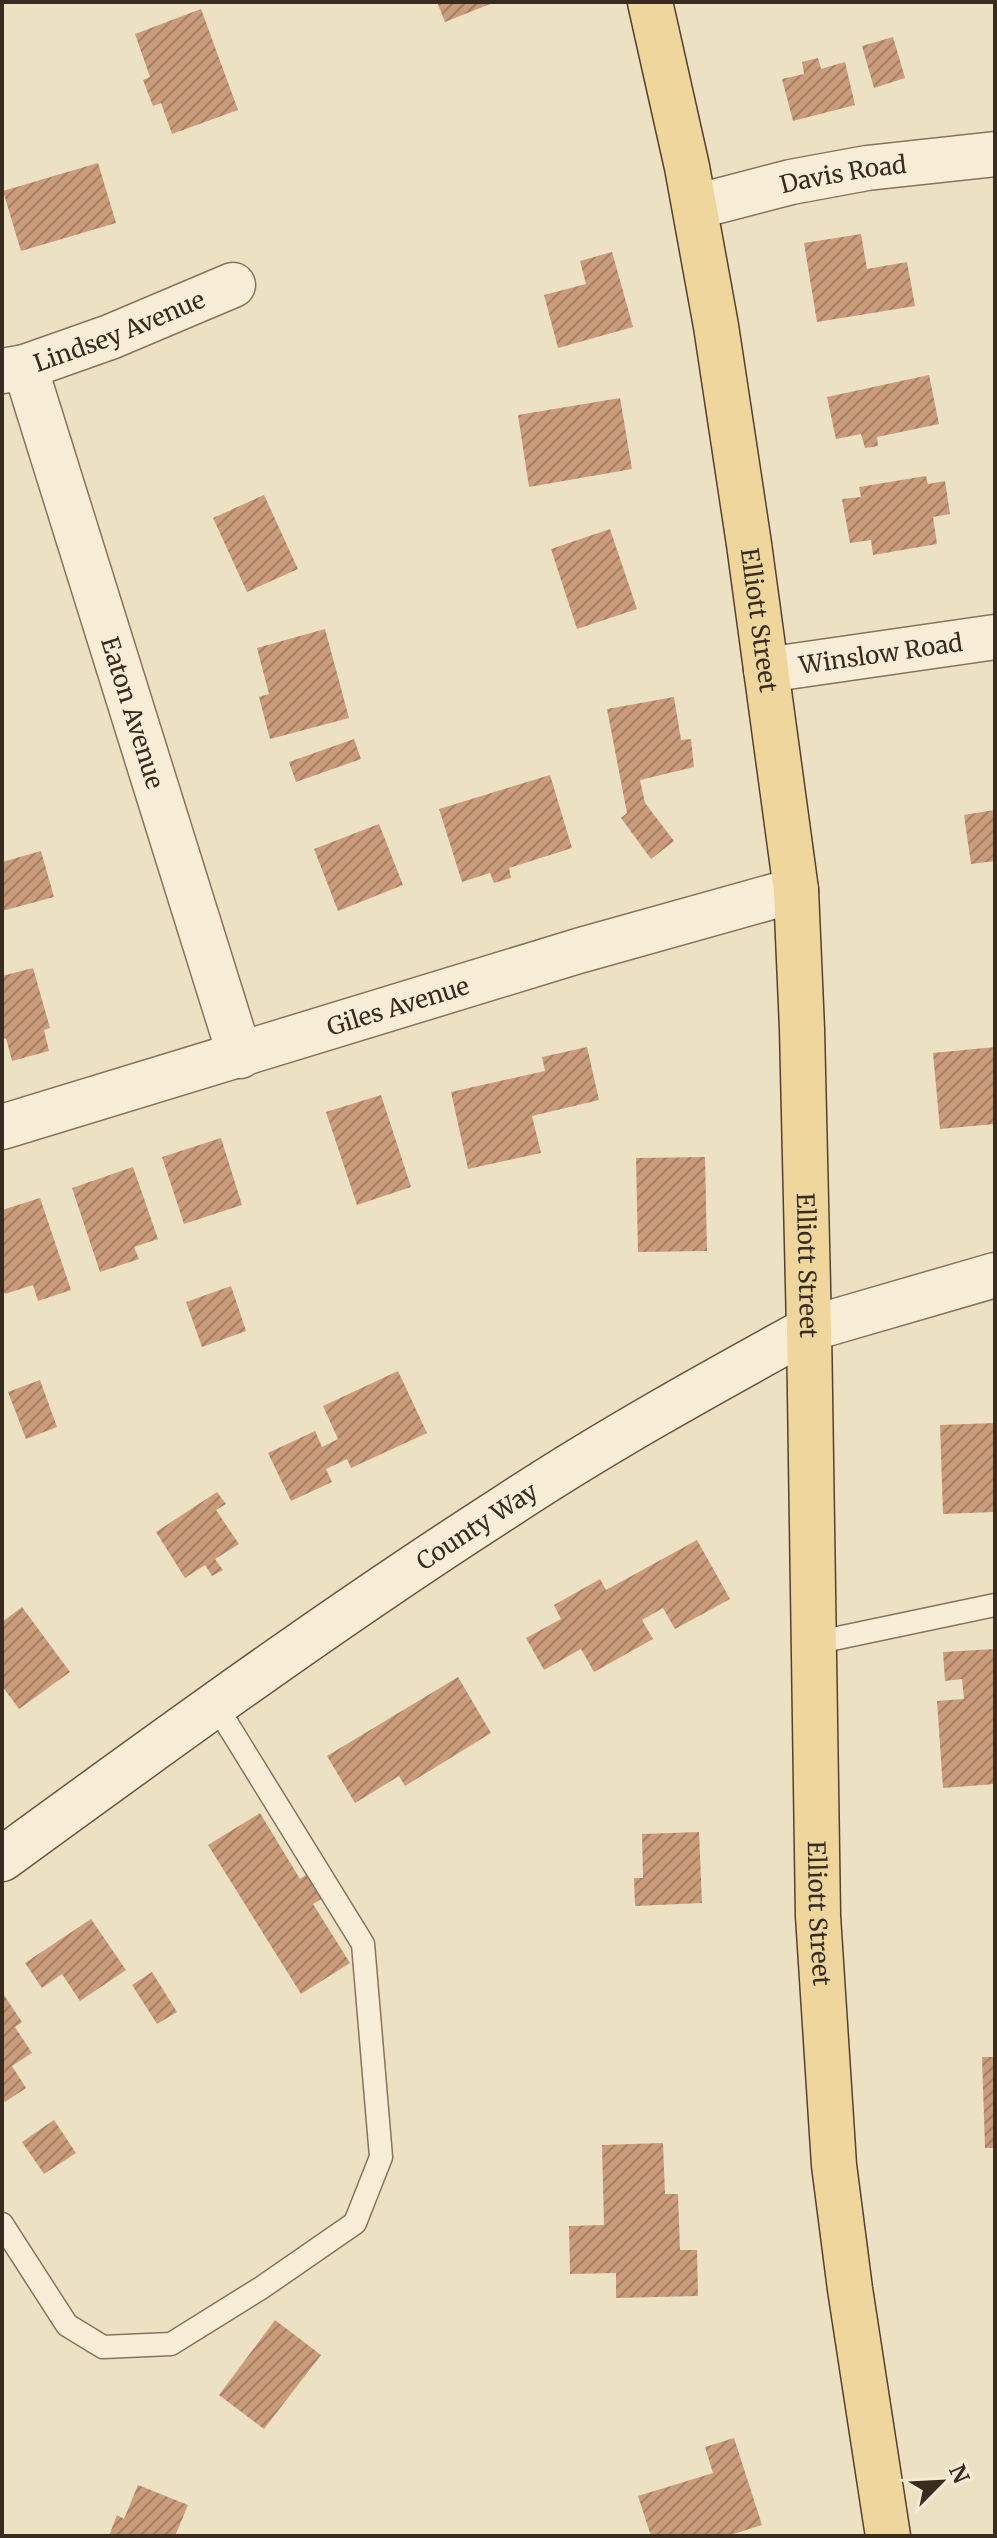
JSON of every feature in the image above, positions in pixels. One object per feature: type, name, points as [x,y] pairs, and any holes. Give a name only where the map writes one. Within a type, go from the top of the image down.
[{"type":"main road","name":"Elliott Street","points":[[649,8],[695,207],[716,326],[796,890],[809,1329],[818,1916],[834,2165],[888,2536]]},
{"type":"street","name":"Davis Road","points":[[695,207],[791,182],[852,171],[995,154]]},
{"type":"street","name":"Lindsey Avenue","points":[[14,369],[110,337],[233,285]]},
{"type":"street","name":"Eaton Avenue","points":[[14,369],[240,1056]]},
{"type":"street","name":"Winslow Road","points":[[766,670],[995,637]]},
{"type":"street","name":"Giles Avenue","points":[[2,1127],[578,951],[796,890]]},
{"type":"street","name":"County Way","points":[[2,1859],[215,1704],[508,1505],[715,1381],[809,1329],[995,1275]]},
{"type":"lane","points":[[814,1643],[995,1605]]},
{"type":"lane","points":[[2,2224],[67,2325],[103,2347],[171,2344],[261,2288],[355,2223],[381,2157],[363,1944],[215,1704]]},
{"type":"building","points":[[437,2],[495,2],[445,22]]},
{"type":"building","points":[[201,9],[238,110],[172,134],[161,103],[153,106],[143,80],[150,77],[135,34]]},
{"type":"building","points":[[893,37],[905,78],[874,88],[862,46]]},
{"type":"building","points":[[818,58],[821,69],[845,62],[855,105],[793,121],[782,79],[804,74],[802,62]]},
{"type":"building","points":[[98,163],[116,223],[21,251],[3,191]]},
{"type":"building","points":[[861,234],[867,269],[907,262],[915,306],[817,322],[804,243]]},
{"type":"building","points":[[612,252],[633,327],[558,348],[544,295],[586,284],[580,261]]},
{"type":"building","points":[[929,375],[939,424],[877,437],[878,446],[865,448],[861,434],[836,439],[827,397]]},
{"type":"building","points":[[620,398],[632,469],[529,487],[518,415]]},
{"type":"building","points":[[926,476],[928,484],[945,481],[950,514],[933,517],[937,544],[873,555],[871,540],[850,543],[842,499],[861,497],[859,487]]},
{"type":"building","points":[[264,495],[298,569],[247,592],[213,518]]},
{"type":"building","points":[[610,529],[637,609],[577,629],[551,549]]},
{"type":"building","points":[[325,629],[349,718],[270,739],[259,697],[269,694],[257,648]]},
{"type":"building","points":[[674,697],[681,740],[691,739],[694,767],[640,780],[645,803],[674,841],[651,859],[621,818],[627,813],[607,709]]},
{"type":"building","points":[[354,739],[361,759],[296,782],[289,762]]},
{"type":"building","points":[[550,775],[572,848],[509,868],[511,878],[494,883],[490,873],[462,882],[439,809]]},
{"type":"building","points":[[994,810],[995,861],[971,864],[964,815]]},
{"type":"building","points":[[379,824],[403,885],[338,911],[314,849]]},
{"type":"building","points":[[41,851],[54,897],[2,911],[2,862]]},
{"type":"building","points":[[33,968],[50,1028],[44,1030],[49,1051],[12,1061],[6,1038],[2,1039],[2,976]]},
{"type":"building","points":[[587,1047],[599,1100],[532,1116],[541,1153],[468,1169],[451,1092],[545,1071],[542,1057]]},
{"type":"building","points":[[995,1047],[995,1124],[940,1129],[933,1053]]},
{"type":"building","points":[[381,1095],[411,1187],[357,1205],[326,1112]]},
{"type":"building","points":[[221,1138],[242,1205],[184,1224],[162,1157]]},
{"type":"building","points":[[705,1157],[707,1251],[638,1252],[636,1158]]},
{"type":"building","points":[[133,1167],[158,1239],[134,1247],[139,1259],[100,1272],[72,1188]]},
{"type":"building","points":[[40,1198],[71,1290],[38,1301],[33,1285],[5,1294],[2,1286],[2,1210]]},
{"type":"building","points":[[231,1286],[246,1331],[202,1347],[186,1302]]},
{"type":"building","points":[[398,1371],[427,1433],[351,1468],[347,1459],[326,1469],[332,1482],[291,1501],[268,1453],[315,1431],[322,1447],[338,1439],[323,1406]]},
{"type":"building","points":[[40,1380],[57,1427],[26,1439],[8,1392]]},
{"type":"building","points":[[995,1423],[995,1512],[943,1514],[940,1425]]},
{"type":"building","points":[[217,1492],[226,1504],[216,1510],[239,1544],[215,1559],[223,1570],[212,1576],[205,1565],[185,1578],[156,1532]]},
{"type":"building","points":[[697,1540],[730,1599],[675,1629],[663,1608],[642,1620],[653,1639],[594,1672],[581,1649],[544,1670],[526,1638],[561,1619],[554,1605],[600,1579],[606,1590]]},
{"type":"building","points":[[22,1607],[70,1672],[19,1709],[2,1686],[2,1622]]},
{"type":"building","points":[[995,1649],[995,1784],[943,1788],[937,1701],[964,1699],[962,1679],[945,1681],[943,1652]]},
{"type":"building","points":[[458,1677],[491,1733],[405,1786],[399,1776],[355,1803],[327,1756]]},
{"type":"building","points":[[260,1813],[300,1879],[309,1873],[325,1897],[313,1904],[350,1963],[301,1994],[208,1845]]},
{"type":"building","points":[[699,1832],[702,1903],[635,1906],[634,1878],[643,1878],[642,1834]]},
{"type":"building","points":[[91,1919],[126,1970],[80,2001],[62,1974],[42,1988],[25,1963]]},
{"type":"building","points":[[152,1972],[177,2012],[157,2024],[132,1985]]},
{"type":"building","points":[[2,1992],[22,2022],[15,2027],[32,2053],[12,2066],[26,2088],[5,2102],[2,2098]]},
{"type":"building","points":[[982,2057],[995,2057],[995,2148],[985,2148]]},
{"type":"building","points":[[54,2120],[76,2153],[44,2174],[22,2142]]},
{"type":"building","points":[[663,2143],[665,2194],[678,2194],[680,2250],[697,2250],[698,2296],[616,2298],[616,2273],[570,2274],[569,2226],[604,2225],[602,2145]]},
{"type":"building","points":[[275,2320],[321,2355],[264,2429],[219,2395]]},
{"type":"building","points":[[734,2438],[762,2525],[727,2536],[651,2536],[638,2496],[713,2473],[705,2447]]},
{"type":"building","points":[[138,2485],[188,2505],[175,2536],[109,2536],[117,2515],[124,2519]]}]
